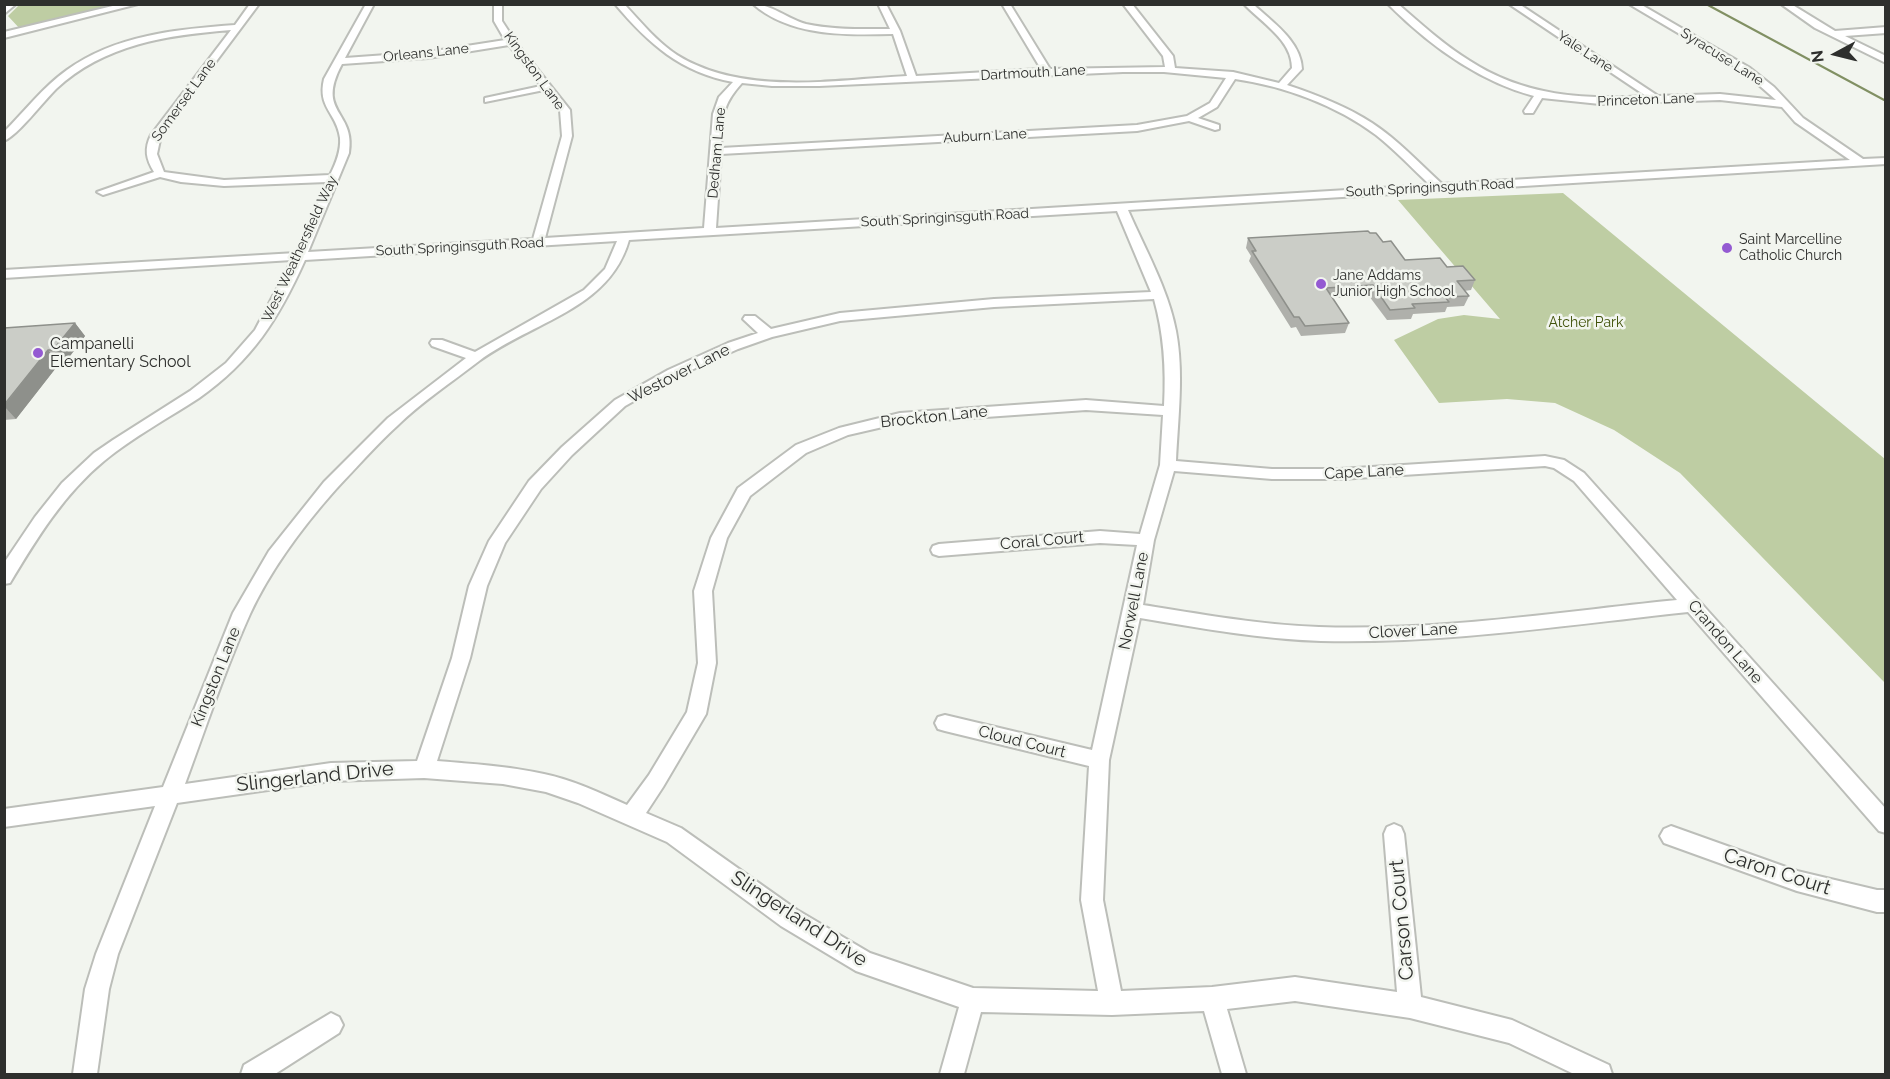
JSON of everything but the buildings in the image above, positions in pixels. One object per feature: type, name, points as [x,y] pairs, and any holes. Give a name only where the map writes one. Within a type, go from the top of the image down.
[{"type":"street","points":[[4,12],[12,4]]},
{"type":"street","points":[[4,35],[134,4]]},
{"type":"street","name":"Somerset Lane","points":[[160,174],[150,157],[152,142],[255,4]]},
{"type":"street","name":"West Weathersfield Way","points":[[4,578],[38,521],[77,476],[117,443],[200,390],[243,353],[268,320],[342,161],[346,142],[340,121],[326,102],[325,90],[370,4]]},
{"type":"street","name":"Kingston Lane","points":[[498,4],[498,21],[511,42],[565,110],[567,135],[538,242]]},
{"type":"street","name":"Dartmouth Lane","points":[[619,4],[674,58],[702,71],[740,80],[808,84],[1170,68],[1233,75],[1281,86],[1326,102],[1366,122],[1391,142],[1438,187]]},
{"type":"street","points":[[757,4],[772,15],[808,27],[856,32],[897,31]]},
{"type":"street","points":[[882,4],[897,31],[913,79]]},
{"type":"street","points":[[1006,4],[1047,72]]},
{"type":"street","points":[[1127,4],[1168,56],[1170,68]]},
{"type":"street","points":[[1248,4],[1297,54],[1297,69],[1281,86]]},
{"type":"street","name":"Princeton Lane","points":[[1392,4],[1476,70],[1539,95],[1596,103],[1711,97],[1784,104]]},
{"type":"street","name":"Yale Lane","points":[[1513,4],[1658,100]]},
{"type":"street","name":"Syracuse Lane","points":[[1633,4],[1748,70],[1771,89],[1812,130],[1861,163]]},
{"type":"street","points":[[1785,4],[1805,19],[1886,60]]},
{"type":"street","points":[[4,21],[17,32]]},
{"type":"street","points":[[4,138],[65,76],[87,62],[123,47],[154,38],[188,31],[238,27]]},
{"type":"street","points":[[1834,34],[1886,30]]},
{"type":"street","name":"Orleans Lane","points":[[339,61],[428,55],[511,42]]},
{"type":"street","name":"Auburn Lane","points":[[717,151],[1137,128],[1190,118],[1214,105],[1233,75]]},
{"type":"street","name":"Dedham Lane","points":[[710,232],[721,104],[724,96],[740,80]]},
{"type":"street","points":[[488,100],[547,87]]},
{"type":"street","points":[[1529,111],[1539,95]]},
{"type":"street","points":[[1190,118],[1215,127]]},
{"type":"street","name":"South Springinsguth Road","points":[[4,274],[1886,161]]},
{"type":"street","points":[[103,192],[160,174],[183,180],[219,184],[333,178]]},
{"type":"street","name":"Norwell Lane","points":[[1112,1003],[1092,900],[1099,760],[1133,610],[1146,540],[1168,465],[1169,411],[1173,370],[1169,330],[1159,295],[1121,207]]},
{"type":"street","name":"Kingston Lane","points":[[85,1074],[97,989],[107,954],[242,613],[275,555],[330,486],[393,421],[476,357],[577,300],[599,285],[619,259],[624,237]]},
{"type":"street","name":"Westover Lane","points":[[424,769],[461,658],[478,585],[497,541],[523,500],[567,451],[620,403],[705,357],[768,334],[840,317],[889,311],[1159,295]]},
{"type":"street","points":[[750,319],[768,334]]},
{"type":"street","points":[[437,343],[476,357]]},
{"type":"street","name":"Brockton Lane","points":[[632,815],[656,781],[696,714],[707,663],[703,591],[719,538],[744,492],[773,470],[801,449],[812,444],[844,431],[900,418],[1086,405],[1169,411]]},
{"type":"street","name":"Cape Lane","points":[[1168,465],[1272,474],[1340,474],[1545,461],[1559,464]]},
{"type":"street","name":"Crandon Lane","points":[[1559,464],[1579,477],[1886,824]]},
{"type":"street","name":"Coral Court","points":[[939,550],[1100,537],[1146,540]]},
{"type":"street","name":"Clover Lane","points":[[1133,610],[1251,628],[1320,634],[1372,634],[1466,628],[1692,605]]},
{"type":"street","name":"Cloud Court","points":[[945,723],[1099,760]]},
{"type":"street","name":"Slingerland Drive","points":[[4,818],[331,772],[424,769],[503,775],[546,783],[632,815],[674,835],[789,918],[864,963],[974,1000],[1112,1003],[1212,999],[1295,989],[1410,1006],[1512,1032],[1600,1074]]},
{"type":"street","name":"Carson Court","points":[[1394,834],[1410,1006]]},
{"type":"street","name":"Caron Court","points":[[1671,836],[1797,881],[1877,901],[1886,900]]},
{"type":"street","points":[[1212,999],[1234,1074]]},
{"type":"street","points":[[952,1074],[974,1000]]},
{"type":"street","points":[[253,1074],[331,1025]]},
{"type":"green space","points":[[19,5],[123,5],[21,30],[8,16]]},
{"type":"green space","name":"Atcher Park","points":[[1563,193],[1885,459],[1885,683],[1680,473],[1614,430],[1555,403],[1507,399],[1439,403],[1394,340],[1438,319],[1464,315],[1500,319],[1398,200]]},
{"type":"waterway","points":[[1706,4],[1886,101]]},
{"type":"place","name":"Saint Marcelline Catholic Church","points":[[1727,248]]},
{"type":"place","name":"Jane Addams Junior High School","points":[[1321,284]]},
{"type":"place","name":"Campanelli Elementary School","points":[[38,353]]}]
